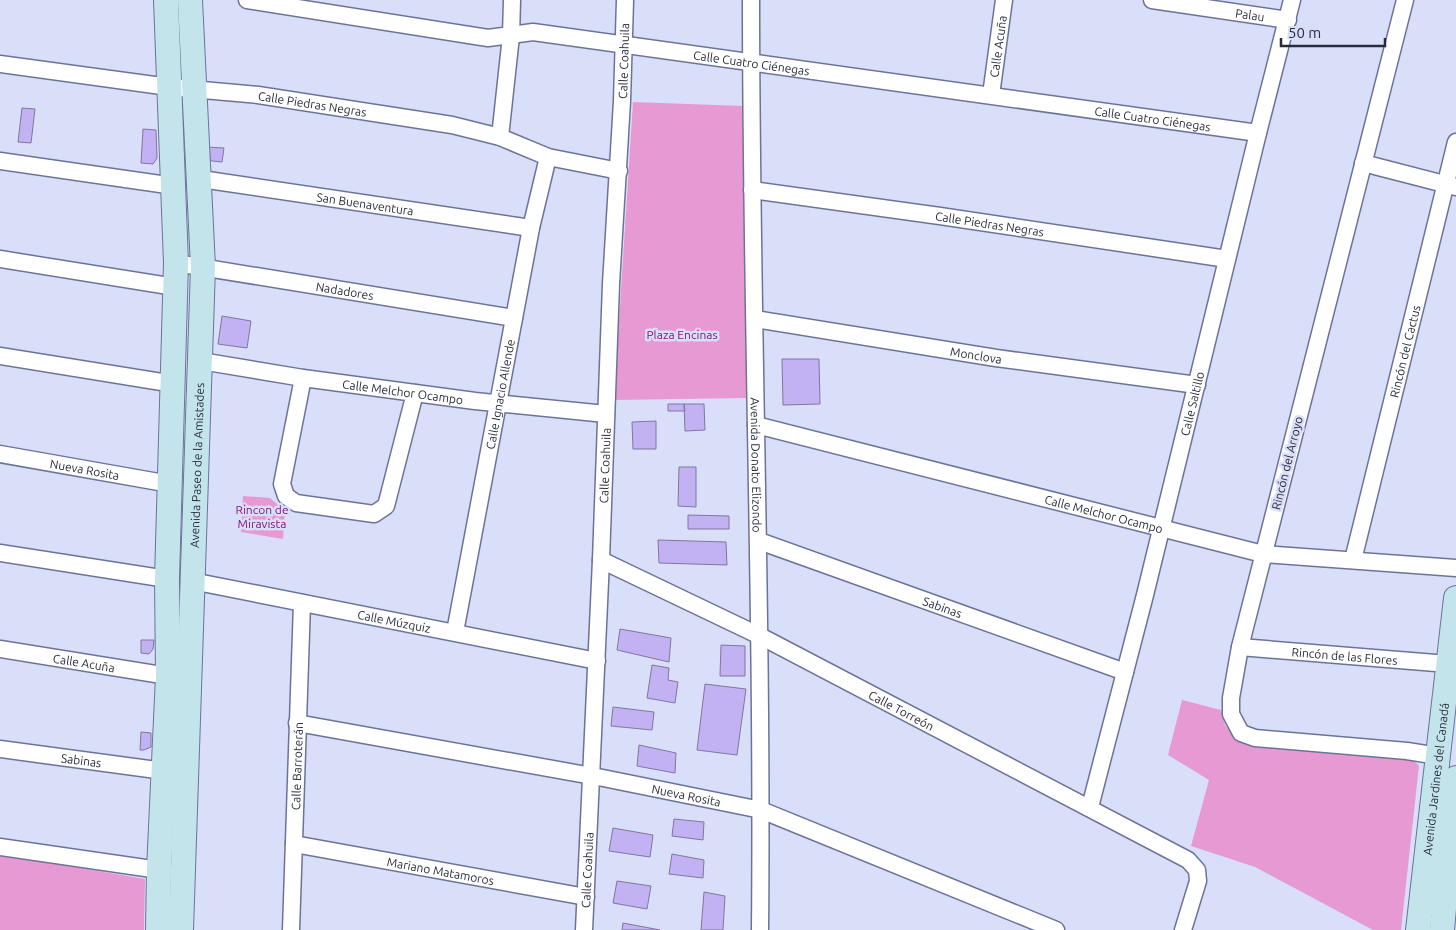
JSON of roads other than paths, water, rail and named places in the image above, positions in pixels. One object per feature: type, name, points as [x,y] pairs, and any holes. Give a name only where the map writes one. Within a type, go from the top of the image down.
[{"type":"street","name":"Avenida Paseo de la Amistades","points":[[166,0],[176,263],[167,578],[179,621],[174,801],[181,930]]},
{"type":"street","name":"Avenida Paseo de la Amistades","points":[[158,930],[159,870],[174,801],[164,771],[168,676],[179,621],[192,581],[201,361],[203,268],[201,179],[190,0]]},
{"type":"street","name":"Calle Cuatro Ciénegas","points":[[247,0],[488,38],[534,32],[991,94],[1258,133]]},
{"type":"street","points":[[500,137],[511,36],[512,0]]},
{"type":"street","name":"Calle Coahuila","points":[[584,930],[625,0]]},
{"type":"street","name":"Avenida Donato Elizondo","points":[[751,0],[752,190],[760,636],[760,930]]},
{"type":"street","name":"Calle Acuña","points":[[991,94],[1004,0]]},
{"type":"street","name":"Palau","points":[[1152,0],[1288,20]]},
{"type":"street","name":"Calle Saltillo","points":[[1090,807],[1197,386],[1292,0]]},
{"type":"street","name":"Rincón del Arroyo","points":[[1405,0],[1240,647],[1231,698],[1231,714],[1241,732],[1255,738],[1408,751],[1438,756]]},
{"type":"street","name":"Calle Piedras Negras","points":[[0,64],[169,87],[258,95],[352,108],[452,125],[500,137],[548,157],[618,171]]},
{"type":"street","name":"Rincón del Cactus","points":[[1353,560],[1450,186],[1456,142]]},
{"type":"street","name":"Calle Ignacio Allende","points":[[455,632],[531,228],[548,157]]},
{"type":"street","points":[[0,162],[174,186]]},
{"type":"street","points":[[1363,163],[1450,186]]},
{"type":"street","name":"San Buenaventura","points":[[201,179],[531,228]]},
{"type":"street","name":"Calle Piedras Negras","points":[[752,190],[1227,259]]},
{"type":"street","points":[[0,259],[175,287]]},
{"type":"street","name":"Nadadores","points":[[176,263],[514,318]]},
{"type":"street","name":"Monclova","points":[[755,319],[996,358],[1197,386]]},
{"type":"street","points":[[0,356],[174,384]]},
{"type":"street","name":"Calle Melchor Ocampo","points":[[201,361],[303,378],[415,393],[606,414]]},
{"type":"street","points":[[303,378],[282,484],[286,496],[296,503],[374,514],[386,506],[415,393]]},
{"type":"street","name":"Calle Melchor Ocampo","points":[[756,425],[1263,554],[1456,568]]},
{"type":"street","points":[[172,440],[198,444]]},
{"type":"street","name":"Nueva Rosita","points":[[0,454],[170,484]]},
{"type":"street","name":"Sabinas","points":[[759,542],[1125,672]]},
{"type":"street","points":[[0,553],[167,578]]},
{"type":"street","name":"Calle Torreón","points":[[601,560],[760,636],[883,702],[1090,807],[1188,860],[1197,870],[1198,881],[1183,930]]},
{"type":"street","name":"Calle Múzquiz","points":[[192,581],[597,661]]},
{"type":"street","name":"Avenida Jardines del Canadá","points":[[1447,929],[1444,842],[1438,756],[1456,598]]},
{"type":"street","name":"Calle Barroterán","points":[[291,930],[302,603]]},
{"type":"street","name":"Rincón de las Flores","points":[[1240,647],[1448,664]]},
{"type":"street","name":"Calle Acuña","points":[[0,649],[168,676]]},
{"type":"street","name":"Nueva Rosita","points":[[297,723],[591,776],[761,810],[1056,930]]},
{"type":"street","name":"Sabinas","points":[[0,749],[164,771]]},
{"type":"street","name":"Avenida Jardines del Canadá","points":[[1418,930],[1444,842],[1456,778]]},
{"type":"street","name":"Mariano Matamoros","points":[[294,844],[586,897]]},
{"type":"street","points":[[0,847],[159,870]]},
{"type":"park label","name":"Plaza Encinas","points":[[682,334]]},
{"type":"park label","name":"Rincon de Miravista","points":[[262,516]]}]
